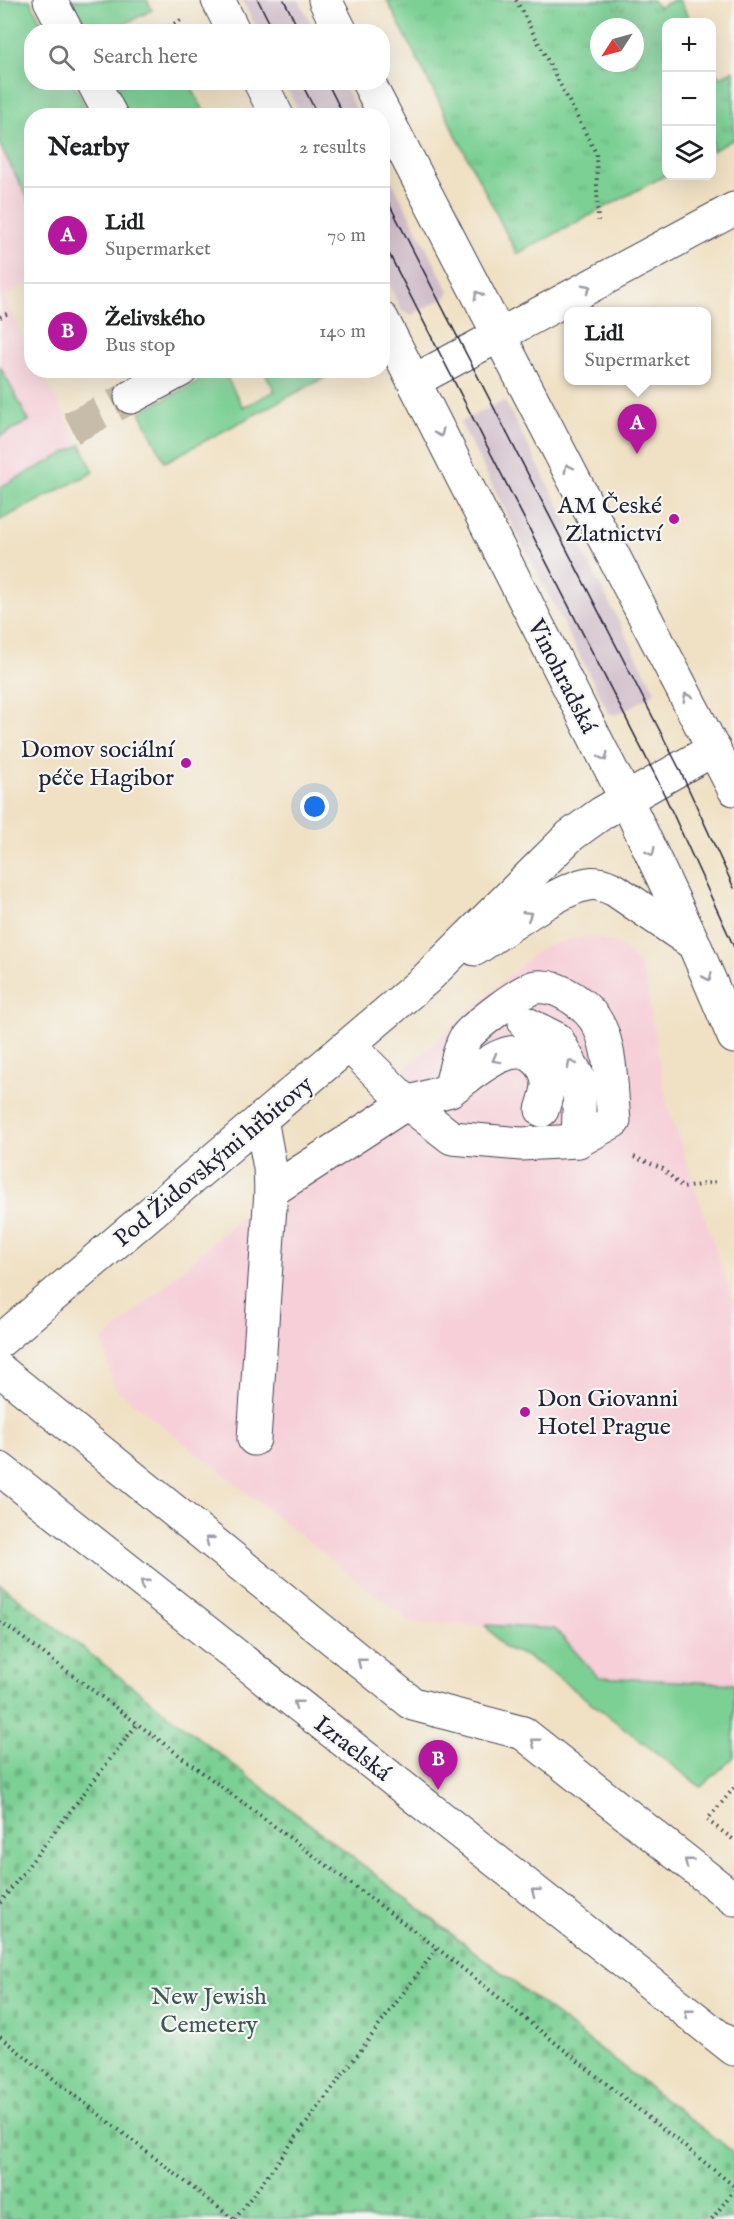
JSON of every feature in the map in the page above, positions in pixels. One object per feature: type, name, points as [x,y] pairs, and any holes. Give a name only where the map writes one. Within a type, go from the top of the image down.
[{"type":"main road","points":[[50,0],[63,24]]},
{"type":"main road","points":[[218,0],[230,24]]},
{"type":"main road","points":[[325,0],[337,24]]},
{"type":"main road","points":[[97,90],[107,108]]},
{"type":"main road","points":[[264,90],[273,108]]},
{"type":"main road","points":[[372,90],[381,108]]},
{"type":"main road","points":[[390,124],[734,789]]},
{"type":"main road","points":[[414,381],[734,210]]},
{"type":"main road","name":"Vinohradská","points":[[390,334],[626,799],[730,1020]]},
{"type":"main road","points":[[131,397],[166,378]]},
{"type":"main road","name":"Pod Židovskými hřbitovy","points":[[0,1341],[425,980],[570,836],[626,799],[714,749]]},
{"type":"main road","name":"Pod Židovskými hřbitovy","points":[[425,980],[558,897],[590,884],[603,884],[615,890],[694,944]]},
{"type":"main road","points":[[349,1045],[407,1103],[452,1138],[521,1144],[578,1141],[614,1121],[606,1050],[599,1026],[584,1006],[554,989],[536,987],[520,992],[465,1038],[450,1090]]},
{"type":"main road","points":[[525,1023],[557,1039],[580,1081],[578,1141]]},
{"type":"main road","points":[[272,1191],[407,1103],[450,1090],[499,1056],[516,1051],[533,1056],[546,1070],[550,1085],[542,1110]]},
{"type":"main road","points":[[254,1439],[272,1191],[261,1119]]},
{"type":"main road","points":[[0,1370],[413,1704],[523,1733],[734,1899]]},
{"type":"main road","name":"Izraelská","points":[[0,1469],[734,2049]]},
{"type":"path","points":[[516,0],[596,153],[598,221]]},
{"type":"path","points":[[173,24],[183,19]]},
{"type":"path","points":[[0,317],[11,312]]},
{"type":"path","points":[[0,1621],[437,1948],[734,2188],[712,2219]]},
{"type":"path","points":[[0,1903],[137,1724]]},
{"type":"path","points":[[734,1788],[707,1820],[734,1840]]},
{"type":"path","points":[[0,2037],[234,2219],[437,1948]]},
{"type":"shaded area","points":[[242,0],[299,0],[311,24],[254,24]]},
{"type":"shaded area","points":[[288,90],[346,90],[355,108],[297,108]]},
{"type":"shaded area","points":[[0,145],[24,190],[24,286],[3,297],[24,338],[24,378],[45,378],[94,472],[0,520]]},
{"type":"shaded area","points":[[390,177],[449,291],[446,297],[411,315],[402,311],[390,287]]},
{"type":"shaded area","points":[[504,400],[655,691],[651,696],[616,715],[608,711],[460,422]]},
{"type":"shaded area","points":[[588,936],[616,943],[630,953],[640,967],[645,980],[666,1100],[734,1305],[734,1684],[597,1677],[555,1629],[410,1622],[114,1387],[103,1341],[533,954],[555,943]]},
{"type":"green space","points":[[0,0],[30,0],[42,24],[24,24],[24,90],[77,90],[86,108],[24,108],[24,191],[0,145]]},
{"type":"green space","points":[[70,0],[147,0],[152,10],[125,24],[82,24]]},
{"type":"green space","points":[[387,0],[653,0],[658,8],[679,0],[689,18],[662,18],[662,177],[517,254]]},
{"type":"green space","points":[[734,70],[734,139],[716,149],[716,72],[719,78]]},
{"type":"green space","points":[[115,90],[193,90],[202,108],[125,108]]},
{"type":"green space","points":[[0,366],[29,421],[0,436]]},
{"type":"green space","points":[[204,378],[227,378],[243,407],[275,391],[268,378],[324,378],[165,462],[140,412]]},
{"type":"green space","points":[[81,445],[94,472],[0,520],[0,487]]},
{"type":"green space","name":"New Jewish Cemetery","points":[[0,1584],[734,2153],[734,2219],[0,2219]]},
{"type":"green space","points":[[485,1625],[555,1629],[598,1677],[734,1684],[734,1757],[701,1787],[555,1675],[526,1656],[505,1648]]},
{"type":"tunnel","points":[[71,428],[131,397]]},
{"type":"tram line","points":[[258,0],[270,24]]},
{"type":"tram line","points":[[284,0],[296,24]]},
{"type":"tram line","points":[[305,90],[314,108]]},
{"type":"tram line","points":[[331,90],[340,108]]},
{"type":"tram line","points":[[390,206],[679,768],[734,888]]},
{"type":"tram line","points":[[390,256],[658,781],[734,947]]},
{"type":"place","name":"Lidl","points":[[637,454]]},
{"type":"place","name":"AM České Zlatnictví","points":[[674,519]]},
{"type":"place","name":"Domov sociální péče Hagibor","points":[[186,763]]},
{"type":"place","name":"Don Giovanni Hotel Prague","points":[[525,1412]]},
{"type":"place","name":"Želivského","points":[[438,1790]]}]
